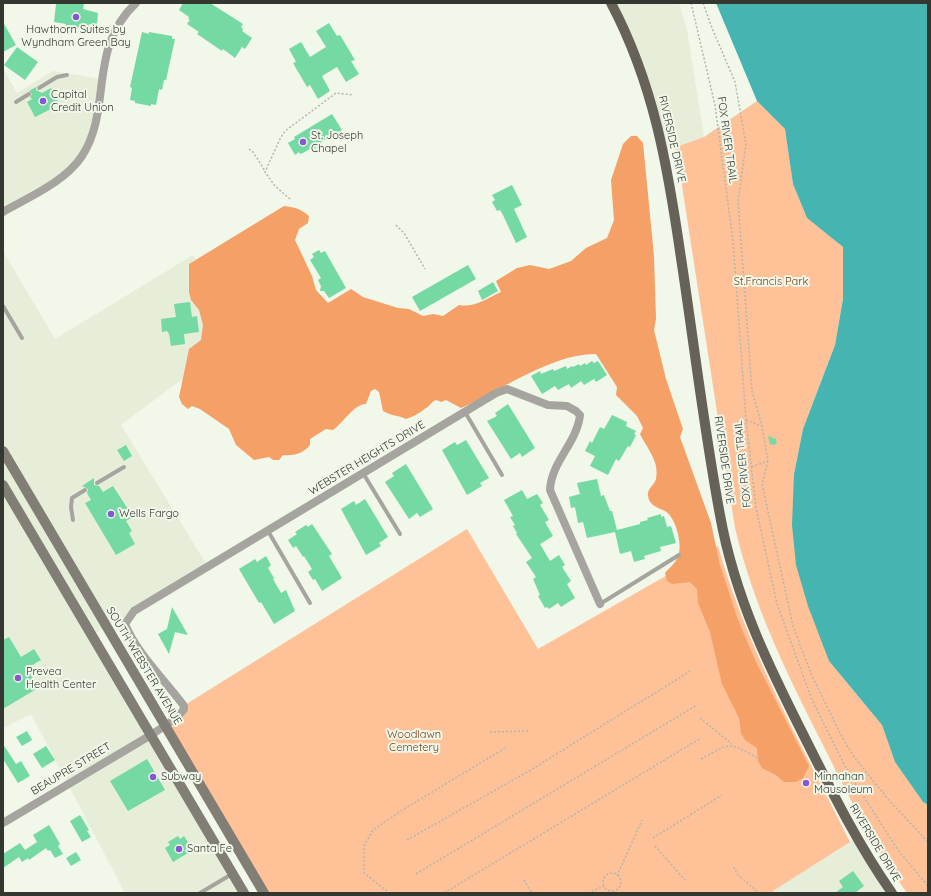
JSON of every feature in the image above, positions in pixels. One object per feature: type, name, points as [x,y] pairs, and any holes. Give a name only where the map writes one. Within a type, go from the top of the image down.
[{"type":"main road","name":"RIVERSIDE DRIVE","points":[[611,3],[644,78],[666,157],[720,515],[735,577],[747,615],[769,666],[851,829],[892,893]]},
{"type":"main road","name":"SOUTH WEBSTER AVENUE","points":[[3,451],[264,893]]},
{"type":"main road","points":[[3,485],[244,893]]},
{"type":"street","points":[[3,212],[60,178],[81,157],[93,132],[103,63],[108,46],[120,22],[136,3]]},
{"type":"street","name":"WEBSTER HEIGHTS DRIVE","points":[[151,735],[178,717],[184,709],[184,706],[145,658],[125,624],[134,611],[496,393],[507,389],[548,405],[567,406],[576,411],[580,416],[579,426],[553,471],[550,490],[600,604]]},
{"type":"street","name":"BEAUPRE STREET","points":[[3,822],[151,735]]},
{"type":"lane","points":[[39,88],[58,77],[67,74]]},
{"type":"lane","points":[[16,102],[29,94]]},
{"type":"lane","points":[[3,306],[22,338]]},
{"type":"lane","points":[[465,412],[502,475]]},
{"type":"lane","points":[[97,483],[124,467]]},
{"type":"lane","points":[[363,473],[400,534]]},
{"type":"lane","points":[[73,520],[71,507],[72,498],[85,490]]},
{"type":"lane","points":[[268,531],[310,603]]},
{"type":"lane","points":[[600,604],[679,555]]},
{"type":"lane","points":[[200,893],[232,874]]},
{"type":"path","name":"FOX RIVER TRAIL","points":[[691,3],[715,105],[733,241],[746,420],[756,508],[777,604],[812,700],[849,774],[898,850],[928,886]]},
{"type":"path","points":[[703,3],[735,82],[746,144],[738,201],[752,391],[762,426],[768,461],[762,484],[793,626],[812,676],[842,737],[854,757],[888,799],[928,842]]},
{"type":"path","points":[[265,172],[280,139],[285,132],[336,93],[353,95]]},
{"type":"path","points":[[249,149],[253,152],[265,172],[276,186],[290,198]]},
{"type":"path","points":[[396,225],[404,233],[424,269]]},
{"type":"path","points":[[746,420],[762,426]]},
{"type":"path","points":[[751,467],[768,461]]},
{"type":"path","points":[[407,840],[529,771],[692,670]]},
{"type":"path","points":[[416,874],[697,705]]},
{"type":"path","points":[[700,718],[732,744],[761,760]]},
{"type":"path","points":[[490,732],[528,731]]},
{"type":"path","points":[[444,893],[701,738]]},
{"type":"path","points":[[701,758],[726,745],[732,744]]},
{"type":"path","points":[[387,891],[364,873],[364,846],[373,830],[404,809],[506,747]]},
{"type":"path","points":[[653,838],[722,795]]},
{"type":"path","points":[[616,890],[620,883],[617,876],[642,820]]},
{"type":"path","points":[[655,846],[686,880]]},
{"type":"path","points":[[734,867],[737,874],[759,893]]},
{"type":"path","points":[[616,890],[608,890],[604,886],[603,881],[606,876],[612,874],[617,876]]},
{"type":"path","points":[[524,880],[532,893]]},
{"type":"path","points":[[588,893],[604,886]]},
{"type":"shaded area","points":[[611,3],[679,3],[687,30],[704,137],[664,151]]},
{"type":"shaded area","points":[[3,69],[17,93],[53,71],[101,79],[93,132],[73,167],[3,212]]},
{"type":"shaded area","points":[[631,136],[637,136],[643,143],[654,256],[656,319],[654,330],[666,379],[683,429],[680,437],[711,523],[720,565],[738,620],[755,660],[809,766],[803,778],[796,782],[784,782],[776,775],[762,768],[758,761],[757,748],[745,740],[741,733],[739,718],[722,684],[710,632],[698,603],[697,589],[690,582],[672,584],[667,581],[665,573],[676,561],[679,551],[680,546],[678,532],[669,514],[654,506],[650,502],[648,493],[656,479],[657,473],[655,461],[640,434],[643,428],[637,416],[616,395],[617,387],[596,354],[579,355],[545,366],[461,408],[446,400],[441,402],[436,400],[419,413],[406,419],[383,411],[379,392],[375,389],[371,391],[366,404],[357,407],[333,430],[326,429],[310,439],[310,445],[301,452],[294,455],[283,455],[279,460],[273,460],[269,457],[254,460],[236,445],[229,429],[200,409],[192,406],[188,409],[182,404],[179,397],[189,349],[201,340],[203,325],[199,310],[191,300],[189,292],[189,264],[284,206],[297,209],[309,216],[308,223],[299,229],[295,240],[312,276],[316,290],[328,303],[351,289],[363,297],[398,308],[409,309],[423,316],[433,314],[443,316],[459,305],[465,306],[475,304],[501,292],[496,281],[517,268],[530,265],[549,269],[571,261],[586,248],[607,238],[614,220],[611,180],[623,144]]},
{"type":"shaded area","points":[[3,251],[55,339],[193,255],[206,274],[217,353],[121,425],[208,567],[134,611],[127,621],[121,617],[93,635],[244,893],[125,893],[31,714],[3,728]]},
{"type":"shaded area","points":[[856,838],[892,893],[774,893],[773,891]]},
{"type":"green space","name":"St.Francis Park","points":[[757,101],[785,129],[793,184],[807,218],[843,247],[843,299],[835,345],[803,429],[794,474],[829,661],[882,725],[895,762],[923,802],[928,805],[928,893],[907,893],[894,875],[852,801],[796,691],[772,638],[761,612],[735,528],[676,147],[704,137]]},
{"type":"green space","name":"Woodlawn Cemetery","points":[[467,529],[538,649],[718,546],[730,585],[760,660],[850,842],[773,891],[774,893],[258,893],[164,733],[184,717],[188,703]]},
{"type":"water","points":[[716,3],[928,3],[928,805],[923,802],[895,762],[882,725],[829,661],[808,606],[796,565],[792,525],[794,474],[803,429],[835,345],[843,299],[843,247],[807,218],[793,184],[785,129],[757,101]]},
{"type":"building","name":"Hawthorn Suites by Wyndham Green Bay","points":[[84,3],[83,9],[98,13],[97,25],[89,24],[89,28],[78,27],[78,31],[65,29],[66,24],[54,22],[56,4]]},
{"type":"building","points":[[183,3],[210,3],[243,24],[241,27],[243,29],[242,31],[252,38],[245,49],[242,47],[235,58],[223,49],[222,51],[197,34],[199,32],[187,24],[190,20],[188,19],[189,17],[179,10]]},
{"type":"building","points":[[3,22],[16,45],[3,52]]},
{"type":"building","points":[[329,23],[337,36],[340,35],[355,60],[351,61],[359,74],[346,82],[337,67],[322,76],[330,91],[318,99],[310,85],[307,87],[293,63],[296,62],[289,49],[301,42],[310,57],[326,47],[316,31]]},
{"type":"building","points":[[142,32],[172,36],[172,39],[175,39],[166,80],[164,80],[162,90],[159,89],[156,105],[151,104],[151,106],[135,103],[135,101],[130,100],[132,88],[130,87]]},
{"type":"building","points":[[17,47],[38,62],[25,80],[4,65]]},
{"type":"building","name":"Capital Credit Union","points":[[36,87],[36,90],[42,93],[51,88],[58,102],[51,109],[35,117],[27,102],[32,99],[30,97],[32,94],[29,91]]},
{"type":"building","points":[[332,114],[342,130],[321,142],[322,144],[314,149],[313,147],[303,153],[300,154],[299,152],[295,155],[288,143],[295,139],[294,137]]},
{"type":"building","points":[[512,185],[522,205],[514,209],[527,237],[516,243],[503,215],[500,210],[497,211],[492,202],[495,200],[492,195]]},
{"type":"building","points":[[319,250],[321,253],[325,251],[346,288],[329,298],[324,291],[320,291],[321,286],[318,280],[321,278],[310,260],[314,257],[312,254]]},
{"type":"building","points":[[468,265],[476,279],[420,311],[412,297]]},
{"type":"building","points":[[493,282],[498,291],[482,300],[478,291]]},
{"type":"building","points":[[190,302],[192,317],[197,316],[199,332],[184,334],[185,344],[171,346],[169,334],[167,331],[162,332],[161,319],[176,317],[174,304]]},
{"type":"building","points":[[592,361],[594,363],[598,361],[607,375],[596,382],[594,379],[584,385],[581,381],[571,388],[569,384],[558,390],[555,386],[542,394],[531,376],[540,371],[541,374],[566,366],[567,369],[579,364],[580,366],[585,363],[586,365]]},
{"type":"building","points":[[508,404],[535,448],[522,457],[520,453],[511,459],[487,421],[497,416],[495,413]]},
{"type":"building","points":[[612,415],[627,422],[626,426],[636,431],[634,434],[636,435],[630,447],[628,446],[619,461],[616,459],[608,475],[590,466],[595,456],[585,451],[590,441],[592,443],[600,427],[604,429]]},
{"type":"building","points":[[768,436],[776,439],[777,443],[774,445],[770,444]]},
{"type":"building","points":[[466,440],[489,478],[480,483],[482,486],[467,495],[442,450],[455,442],[457,445]]},
{"type":"building","points":[[126,445],[132,456],[124,461],[117,450]]},
{"type":"building","points":[[406,464],[433,509],[420,517],[417,513],[409,519],[385,482],[394,476],[392,473]]},
{"type":"building","name":"Wells Fargo","points":[[94,478],[94,485],[99,486],[103,492],[113,486],[133,517],[126,521],[132,531],[129,533],[135,544],[116,555],[85,503],[91,500],[87,493],[88,489],[82,486]]},
{"type":"building","points":[[597,479],[601,496],[604,495],[610,511],[612,511],[617,530],[640,524],[640,522],[648,520],[647,518],[661,514],[661,517],[664,516],[667,527],[671,526],[676,543],[660,547],[661,551],[644,556],[645,559],[634,562],[631,551],[620,554],[615,532],[587,538],[583,522],[578,523],[575,507],[571,508],[569,497],[580,494],[577,483]]},
{"type":"building","points":[[522,490],[527,499],[537,494],[543,503],[540,505],[549,520],[545,522],[553,536],[540,544],[550,561],[559,555],[565,565],[562,567],[571,581],[567,584],[575,598],[561,607],[558,603],[549,609],[547,607],[545,608],[538,596],[540,595],[533,579],[536,577],[526,562],[532,558],[516,534],[517,533],[513,526],[515,525],[510,517],[513,516],[504,500]]},
{"type":"building","points":[[365,499],[388,537],[379,543],[381,546],[366,555],[341,509],[354,501],[356,505]]},
{"type":"building","points":[[312,524],[332,554],[329,556],[342,578],[322,591],[315,579],[313,580],[308,572],[312,569],[304,556],[303,557],[296,546],[293,548],[288,540],[297,534],[295,532],[306,525],[308,527]]},
{"type":"building","points":[[266,556],[271,565],[268,568],[274,578],[273,579],[281,593],[286,590],[295,611],[274,624],[261,602],[259,603],[239,569],[255,559],[257,562]]},
{"type":"building","points":[[172,607],[188,635],[175,632],[169,654],[158,634],[167,629]]},
{"type":"building","name":"Prevea Health Center","points":[[9,637],[21,657],[34,649],[41,660],[27,668],[38,688],[3,709],[3,640]]},
{"type":"building","points":[[27,731],[32,740],[22,746],[16,737]]},
{"type":"building","points":[[3,744],[16,764],[21,761],[30,776],[18,783],[3,759]]},
{"type":"building","points":[[46,746],[55,760],[42,768],[33,754]]},
{"type":"building","points":[[147,759],[165,790],[128,811],[110,781]]},
{"type":"building","points":[[80,815],[89,830],[87,831],[91,837],[82,842],[70,821]]},
{"type":"building","points":[[49,825],[60,844],[58,846],[63,854],[55,858],[50,850],[48,851],[46,848],[29,860],[28,858],[22,862],[19,857],[3,868],[3,854],[20,843],[25,850],[37,842],[33,835]]},
{"type":"building","points":[[178,836],[180,839],[184,836],[193,850],[173,862],[165,848],[170,845],[168,842]]},
{"type":"building","points":[[76,852],[81,860],[71,866],[66,858]]},
{"type":"building","points":[[853,871],[864,886],[855,893],[835,893],[843,887],[839,881]]},
{"type":"place","name":"Hawthorn Suites by Wyndham Green Bay","points":[[76,17]]},
{"type":"place","name":"Capital Credit Union","points":[[43,101]]},
{"type":"place","name":"St. Joseph Chapel","points":[[303,142]]},
{"type":"place","name":"Wells Fargo","points":[[111,514]]},
{"type":"place","name":"Prevea Health Center","points":[[18,678]]},
{"type":"place","name":"Subway","points":[[153,777]]},
{"type":"place","name":"Minnahan Mausoleum","points":[[806,783]]},
{"type":"place","name":"Santa Fe","points":[[179,849]]}]
